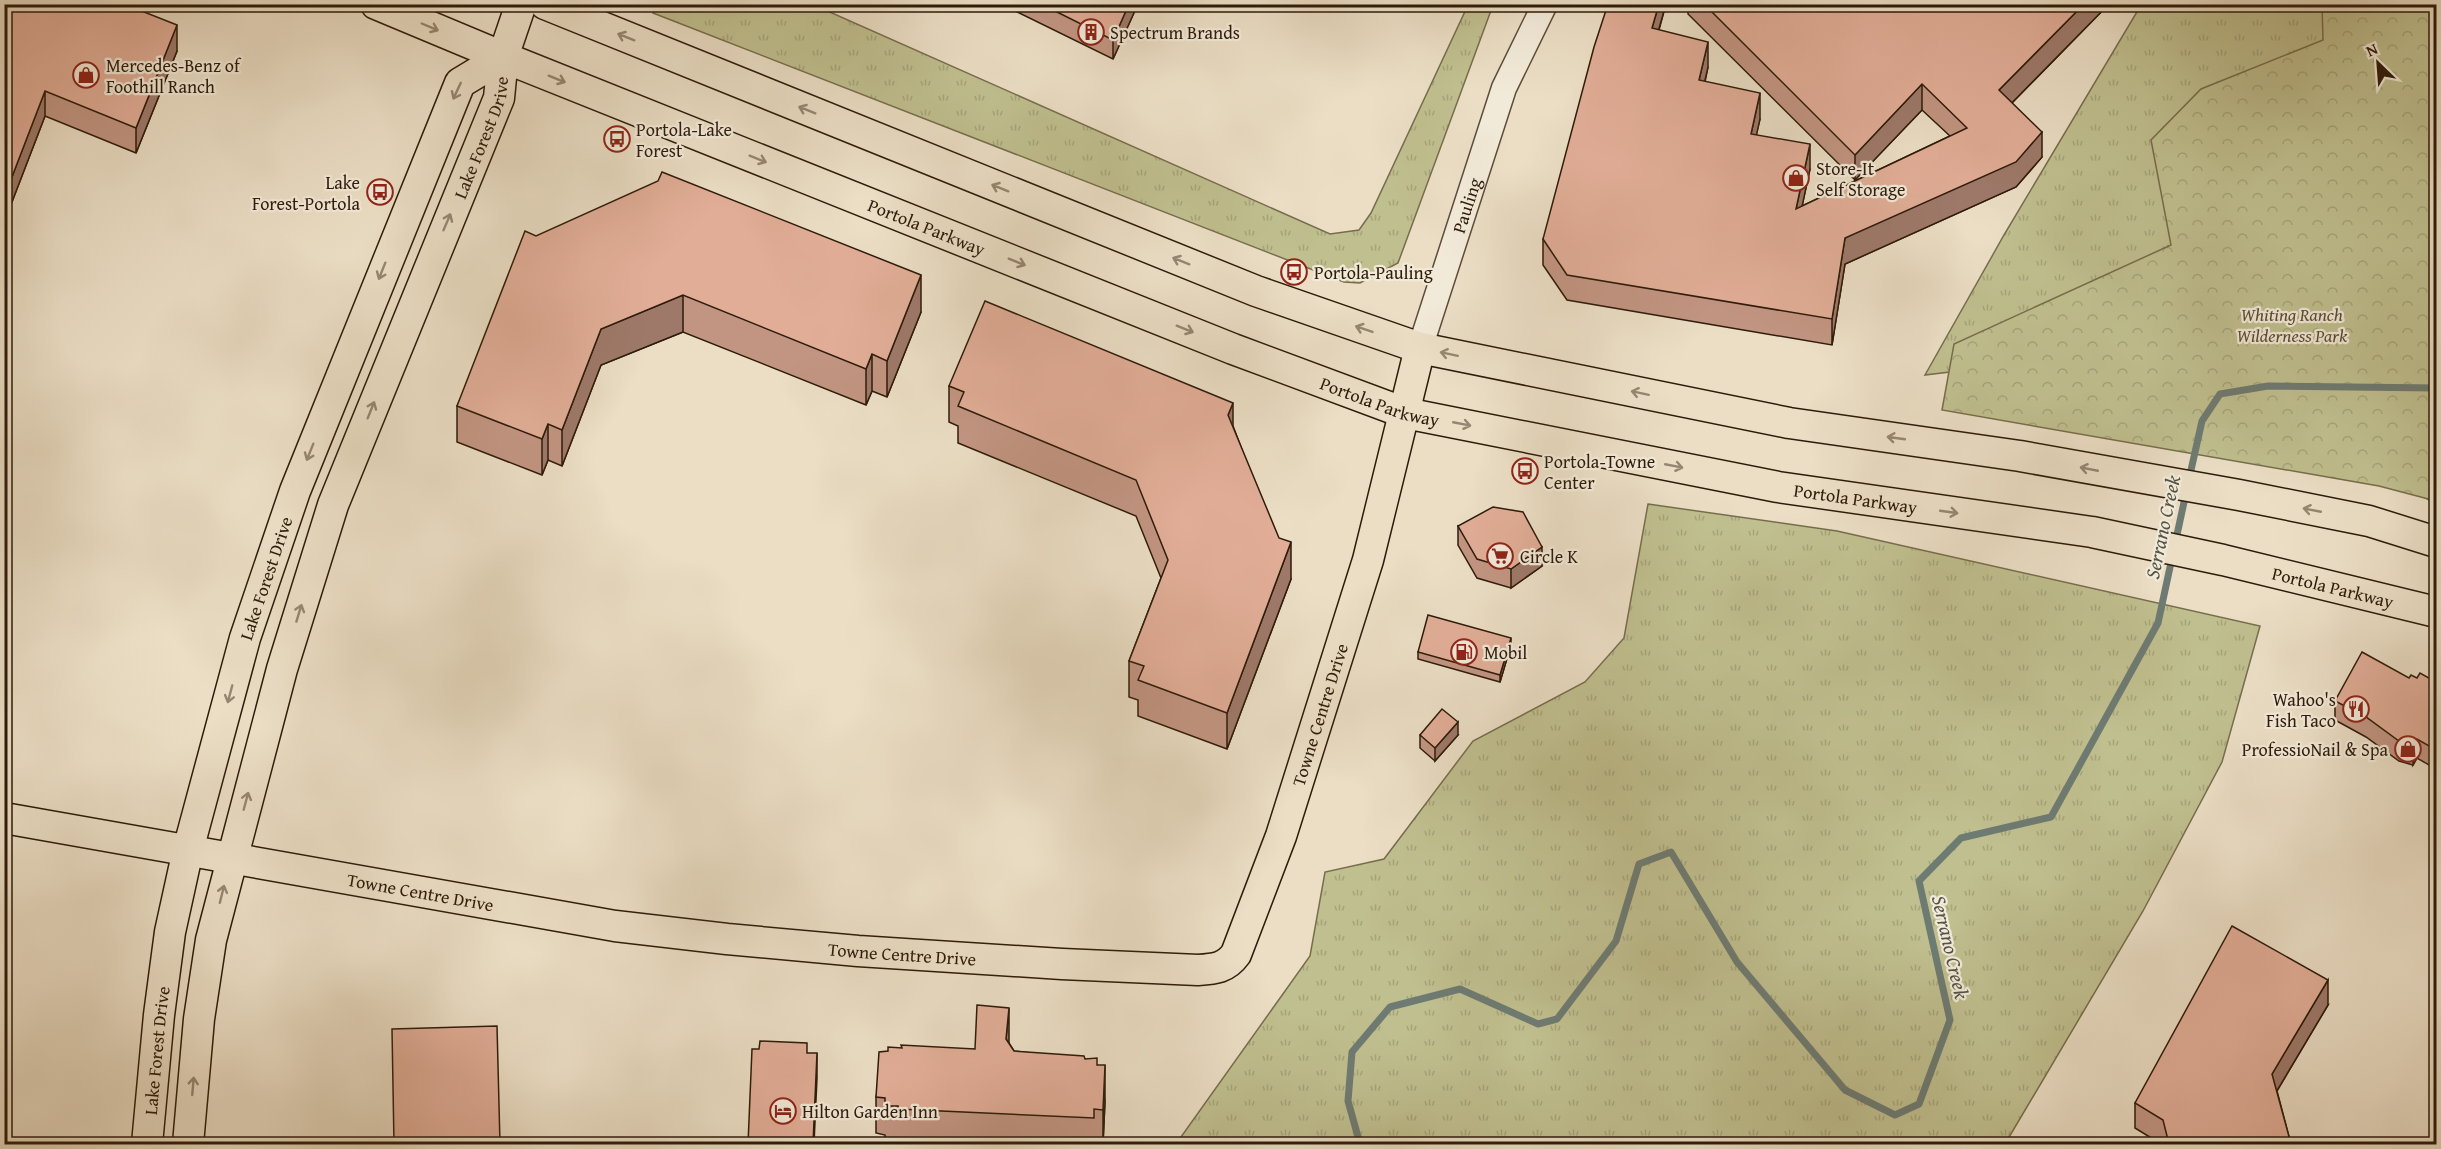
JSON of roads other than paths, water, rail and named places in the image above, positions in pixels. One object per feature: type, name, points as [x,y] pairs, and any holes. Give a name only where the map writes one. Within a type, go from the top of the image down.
[{"type":"main road","name":"Portola Parkway","points":[[376,4],[502,57],[1222,344],[1405,413],[1778,487],[2092,532],[2134,543],[2223,560],[2436,612]]},
{"type":"main road","name":"Lake Forest Drive","points":[[188,1144],[199,1019],[211,940],[282,669],[333,505],[499,98],[502,57],[521,4]]},
{"type":"main road","points":[[545,4],[1256,291],[1420,348],[1789,423],[2020,456],[2239,495],[2369,521],[2436,542]]},
{"type":"main road","name":"Lake Forest Drive","points":[[147,1144],[170,932],[188,850],[245,638],[295,491],[460,83],[502,57]]},
{"type":"main road","name":"Pauling","points":[[1405,413],[1420,348]]},
{"type":"main road","name":"Towne Centre Drive","points":[[4,818],[615,926],[727,939],[1062,964],[1198,970],[1225,966],[1236,954],[1281,836],[1365,568],[1405,413]]},
{"type":"main road","points":[[2369,521],[2407,512],[2436,520]]},
{"type":"street","name":"Pauling","points":[[1420,348],[1504,88],[1545,4]]},
{"type":"waterway","name":"Serrano Creek","points":[[2189,479],[2202,421],[2220,394],[2268,386],[2436,388]]},
{"type":"waterway","name":"Serrano Creek","points":[[2175,544],[2186,493]]},
{"type":"waterway","name":"Serrano Creek","points":[[1360,1144],[1348,1101],[1352,1052],[1390,1007],[1460,989],[1538,1024],[1557,1019],[1616,941],[1639,864],[1671,852],[1737,962],[1845,1090],[1895,1115],[1919,1104],[1950,1020],[1919,881],[1961,838],[2051,817],[2158,623],[2172,558]]},
{"type":"place","name":"Spectrum Brands","points":[[1091,32]]},
{"type":"place","name":"Mercedes-Benz of Foothill Ranch","points":[[86,75]]},
{"type":"place","name":"Portola-Lake Forest","points":[[617,139]]},
{"type":"place","name":"Store-It Self Storage","points":[[1796,178]]},
{"type":"place","name":"Lake Forest-Portola","points":[[380,192]]},
{"type":"place","name":"Portola-Pauling","points":[[1294,272]]},
{"type":"place","name":"Portola-Towne Center","points":[[1525,471]]},
{"type":"place","name":"Circle K","points":[[1500,556]]},
{"type":"place","name":"Mobil","points":[[1464,652]]},
{"type":"place","name":"Wahoo's Fish Taco","points":[[2356,709]]},
{"type":"place","name":"ProfessioNail & Spa","points":[[2408,749]]},
{"type":"place","name":"Hilton Garden Inn","points":[[783,1111]]},
{"type":"park label","name":"Whiting Ranch Wilderness Park","points":[[2292,324]]}]
